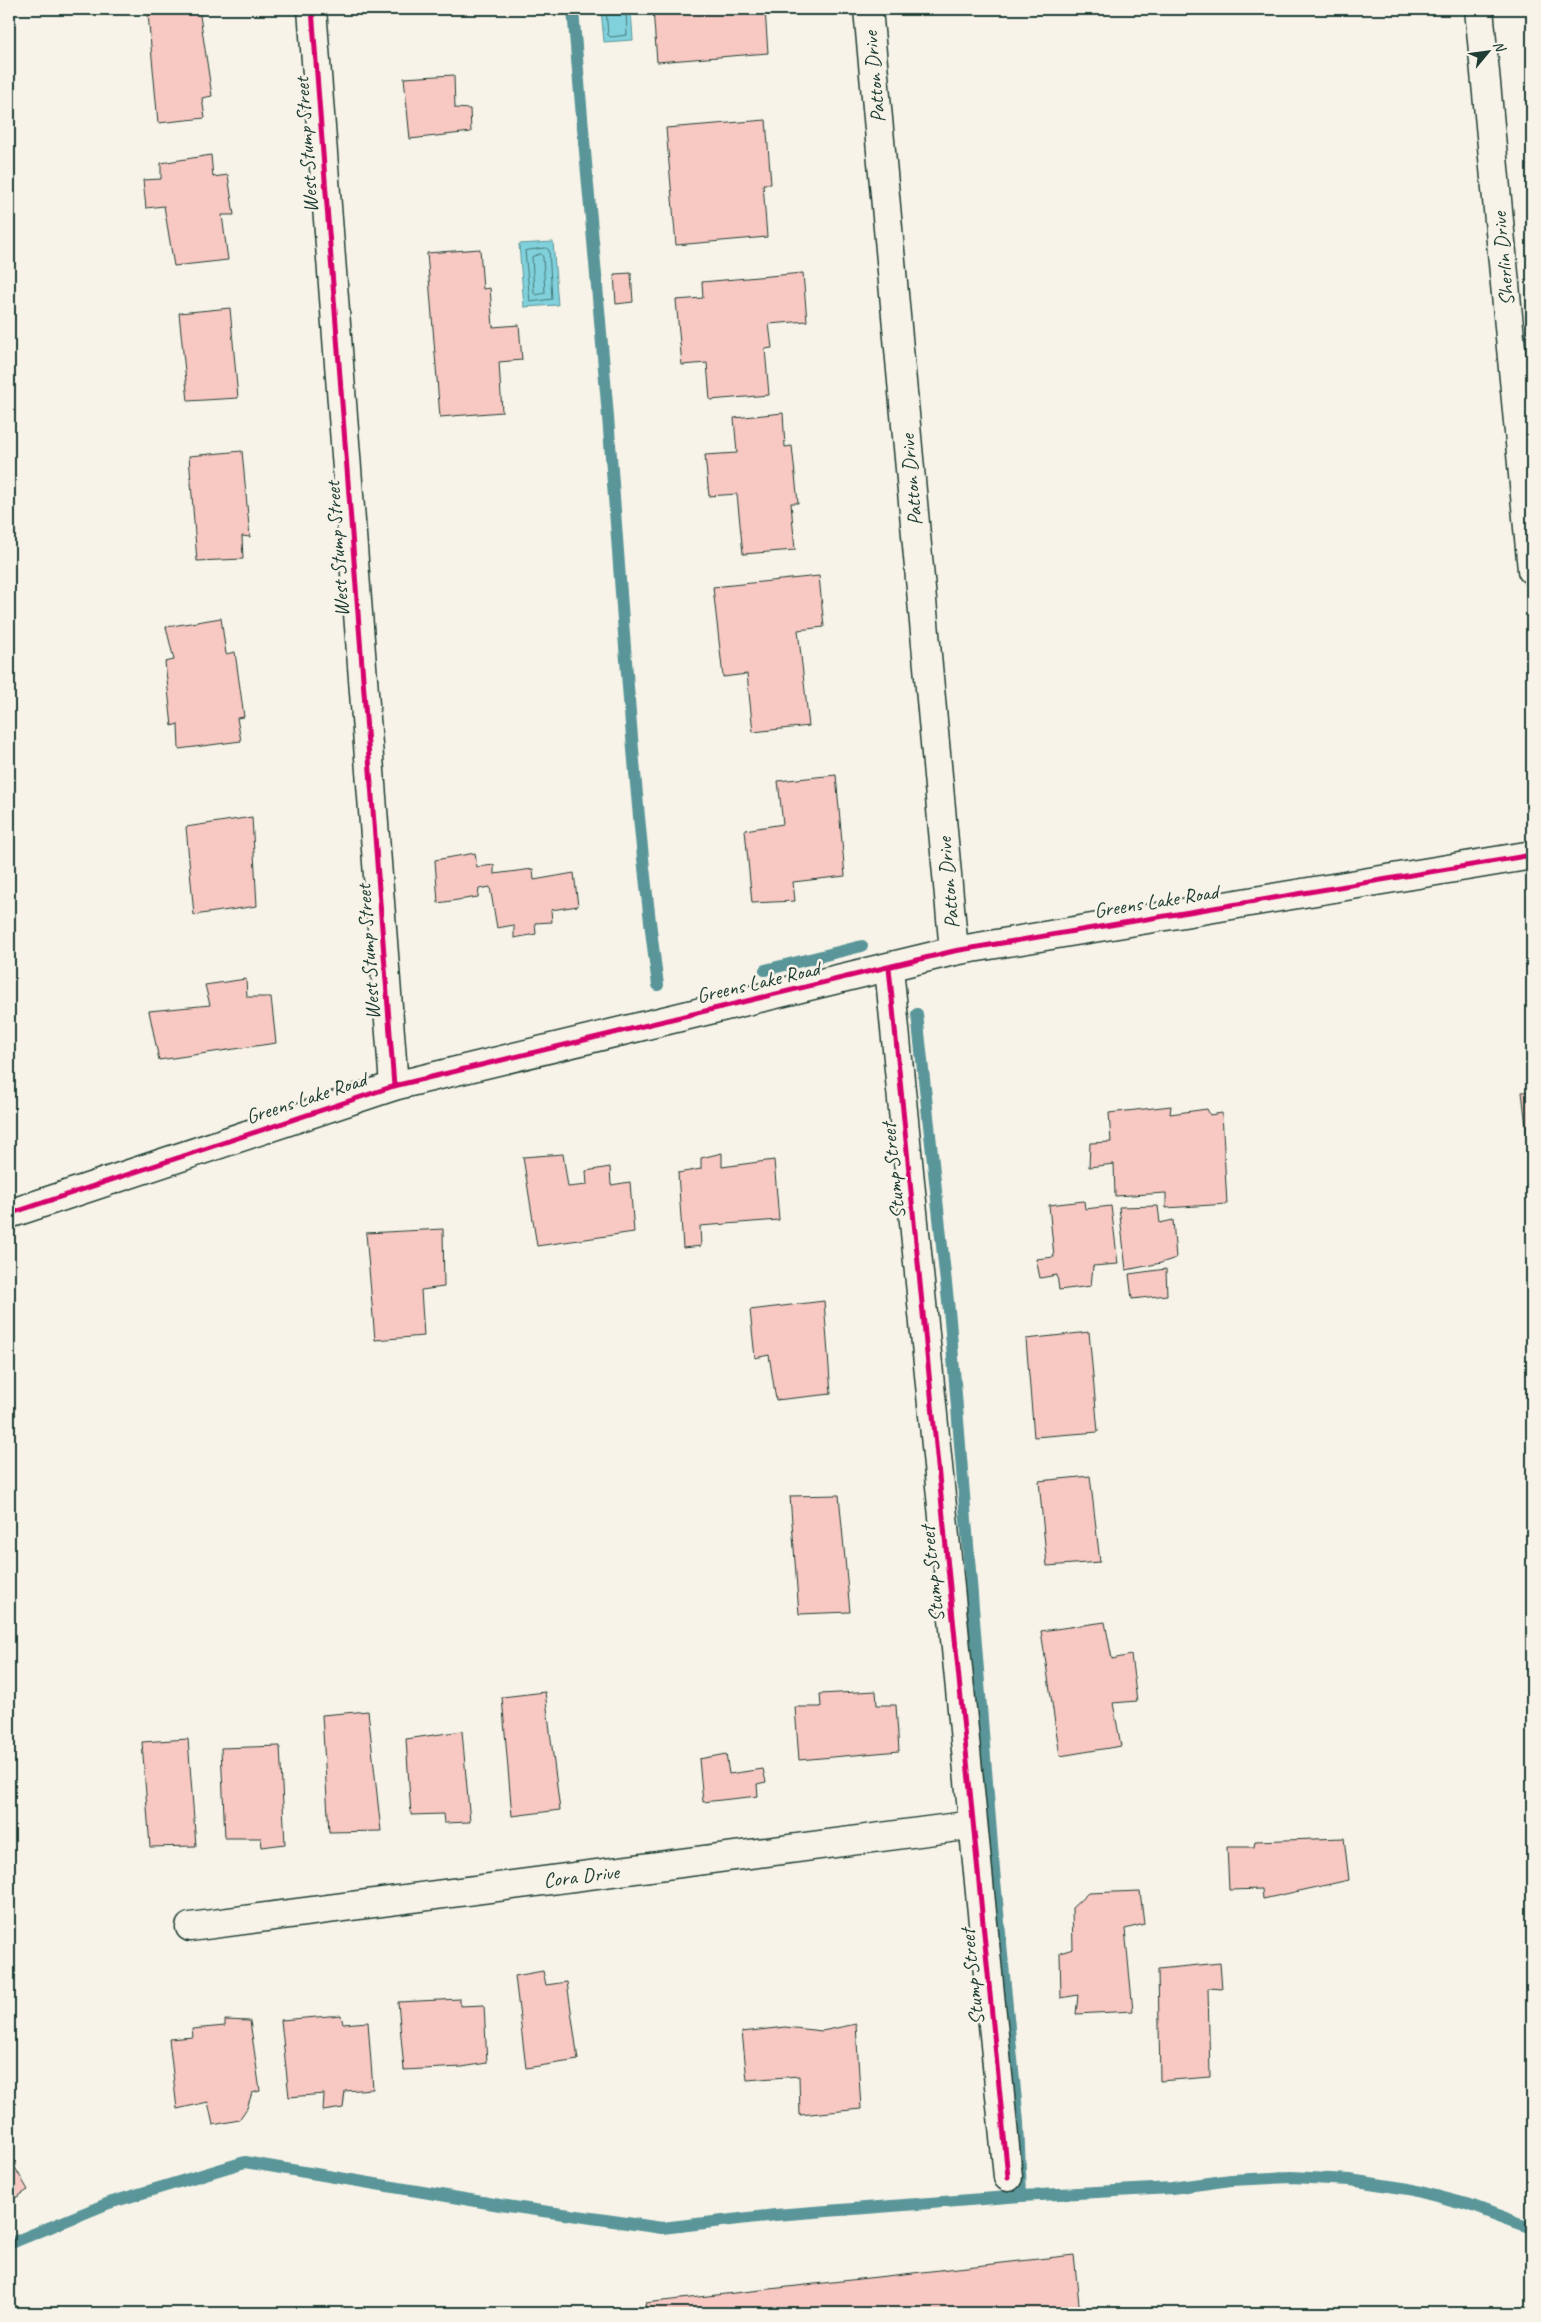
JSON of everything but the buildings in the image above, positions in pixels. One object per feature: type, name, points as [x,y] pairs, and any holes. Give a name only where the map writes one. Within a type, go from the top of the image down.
[{"type":"street","name":"West Stump Street","points":[[312,9],[394,1086]]},
{"type":"street","name":"Patton Drive","points":[[868,9],[954,951]]},
{"type":"street","name":"Sherlin Drive","points":[[1479,9],[1532,570]]},
{"type":"street","name":"Greens Lake Road","points":[[9,1214],[394,1086],[954,951],[1532,855]]},
{"type":"street","name":"Stump Street","points":[[889,968],[1008,2178]]},
{"type":"street","name":"Cora Drive","points":[[190,1927],[973,1825]]},
{"type":"water","points":[[601,9],[631,9],[633,40],[604,42]]},
{"type":"water","points":[[553,242],[558,305],[524,307],[519,244]]},
{"type":"waterway","points":[[573,9],[608,412],[637,793],[658,985]]},
{"type":"waterway","points":[[765,970],[862,946]]},
{"type":"waterway","points":[[917,1014],[950,1320],[994,1870],[1018,2122],[1021,2196]]},
{"type":"waterway","points":[[9,2244],[109,2203],[245,2162],[500,2205],[662,2228],[775,2215],[1021,2196],[1172,2188],[1231,2180],[1291,2177],[1350,2180],[1409,2189],[1467,2204],[1532,2228]]},
{"type":"cycle path","points":[[312,9],[394,1086]]},
{"type":"cycle path","points":[[9,1214],[394,1086],[954,951],[1532,855]]},
{"type":"cycle path","points":[[889,968],[1008,2177]]}]
